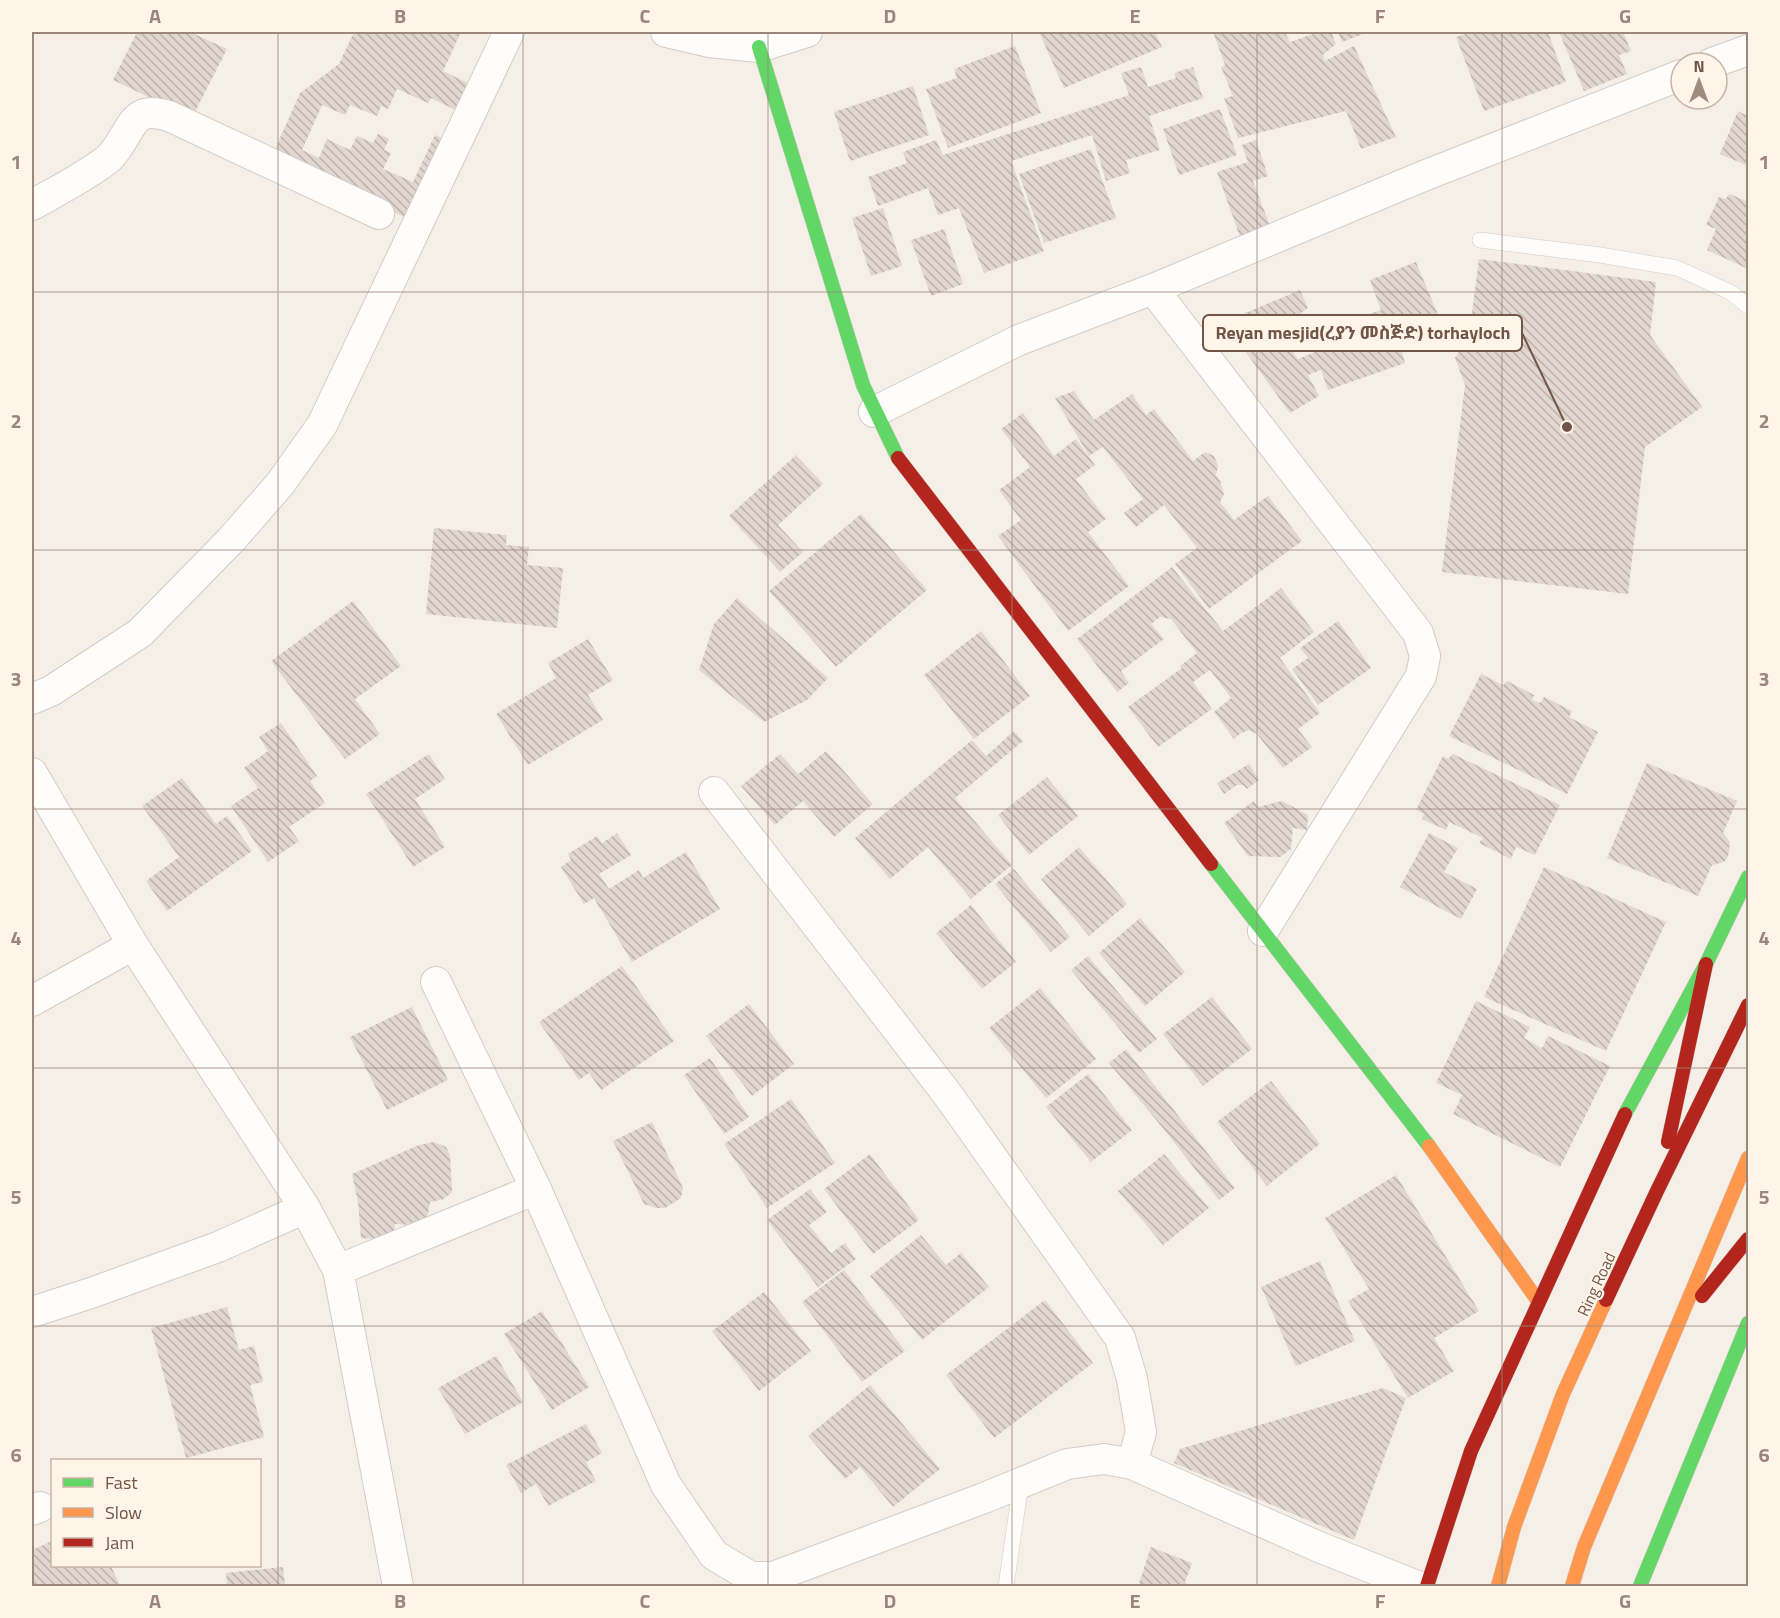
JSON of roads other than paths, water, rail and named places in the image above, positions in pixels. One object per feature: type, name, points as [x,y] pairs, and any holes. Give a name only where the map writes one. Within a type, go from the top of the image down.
[{"type":"main road","points":[[759,47],[863,385],[896,456],[1450,1174],[1538,1301]]},
{"type":"main road","points":[[1427,1587],[1471,1451],[1538,1301],[1618,1127],[1706,964],[1749,877]]},
{"type":"main road","points":[[1657,1191],[1706,964]]},
{"type":"main road","name":"Ring Road","points":[[1498,1587],[1514,1527],[1563,1394],[1657,1191],[1749,1005]]},
{"type":"main road","points":[[1572,1587],[1584,1547],[1749,1158]]},
{"type":"main road","points":[[1680,1323],[1749,1239]]},
{"type":"main road","points":[[1640,1587],[1749,1323]]},
{"type":"street","points":[[32,699],[51,691],[140,633],[231,540],[280,484],[322,425],[509,32]]},
{"type":"street","points":[[666,32],[709,42],[759,47],[807,32]]},
{"type":"street","points":[[1729,57],[1749,50]]},
{"type":"street","points":[[874,412],[1019,340],[1669,80]]},
{"type":"street","points":[[32,205],[109,158],[122,144],[132,122],[142,115],[153,113],[169,116],[379,214]]},
{"type":"street","points":[[1153,288],[1418,633],[1425,656],[1421,676],[1263,931]]},
{"type":"street","points":[[32,773],[133,945],[305,1208],[338,1270],[398,1587]]},
{"type":"street","points":[[714,792],[948,1095],[1120,1338],[1132,1379],[1141,1432],[1132,1464]]},
{"type":"street","points":[[32,1000],[133,945]]},
{"type":"street","points":[[436,982],[536,1189],[666,1485],[714,1555],[729,1566],[751,1577],[773,1577],[1067,1464],[1104,1459],[1132,1464],[1319,1547],[1417,1587]]},
{"type":"street","points":[[338,1270],[536,1189]]},
{"type":"street","points":[[32,1312],[218,1247],[305,1208]]},
{"type":"lane","points":[[1480,240],[1600,255],[1677,268],[1730,292],[1749,306]]},
{"type":"lane","points":[[1006,1587],[1021,1483]]},
{"type":"place","name":"Reyan mesjid(ረያን መስጅድ) torhayloch","points":[[1567,427]]}]
